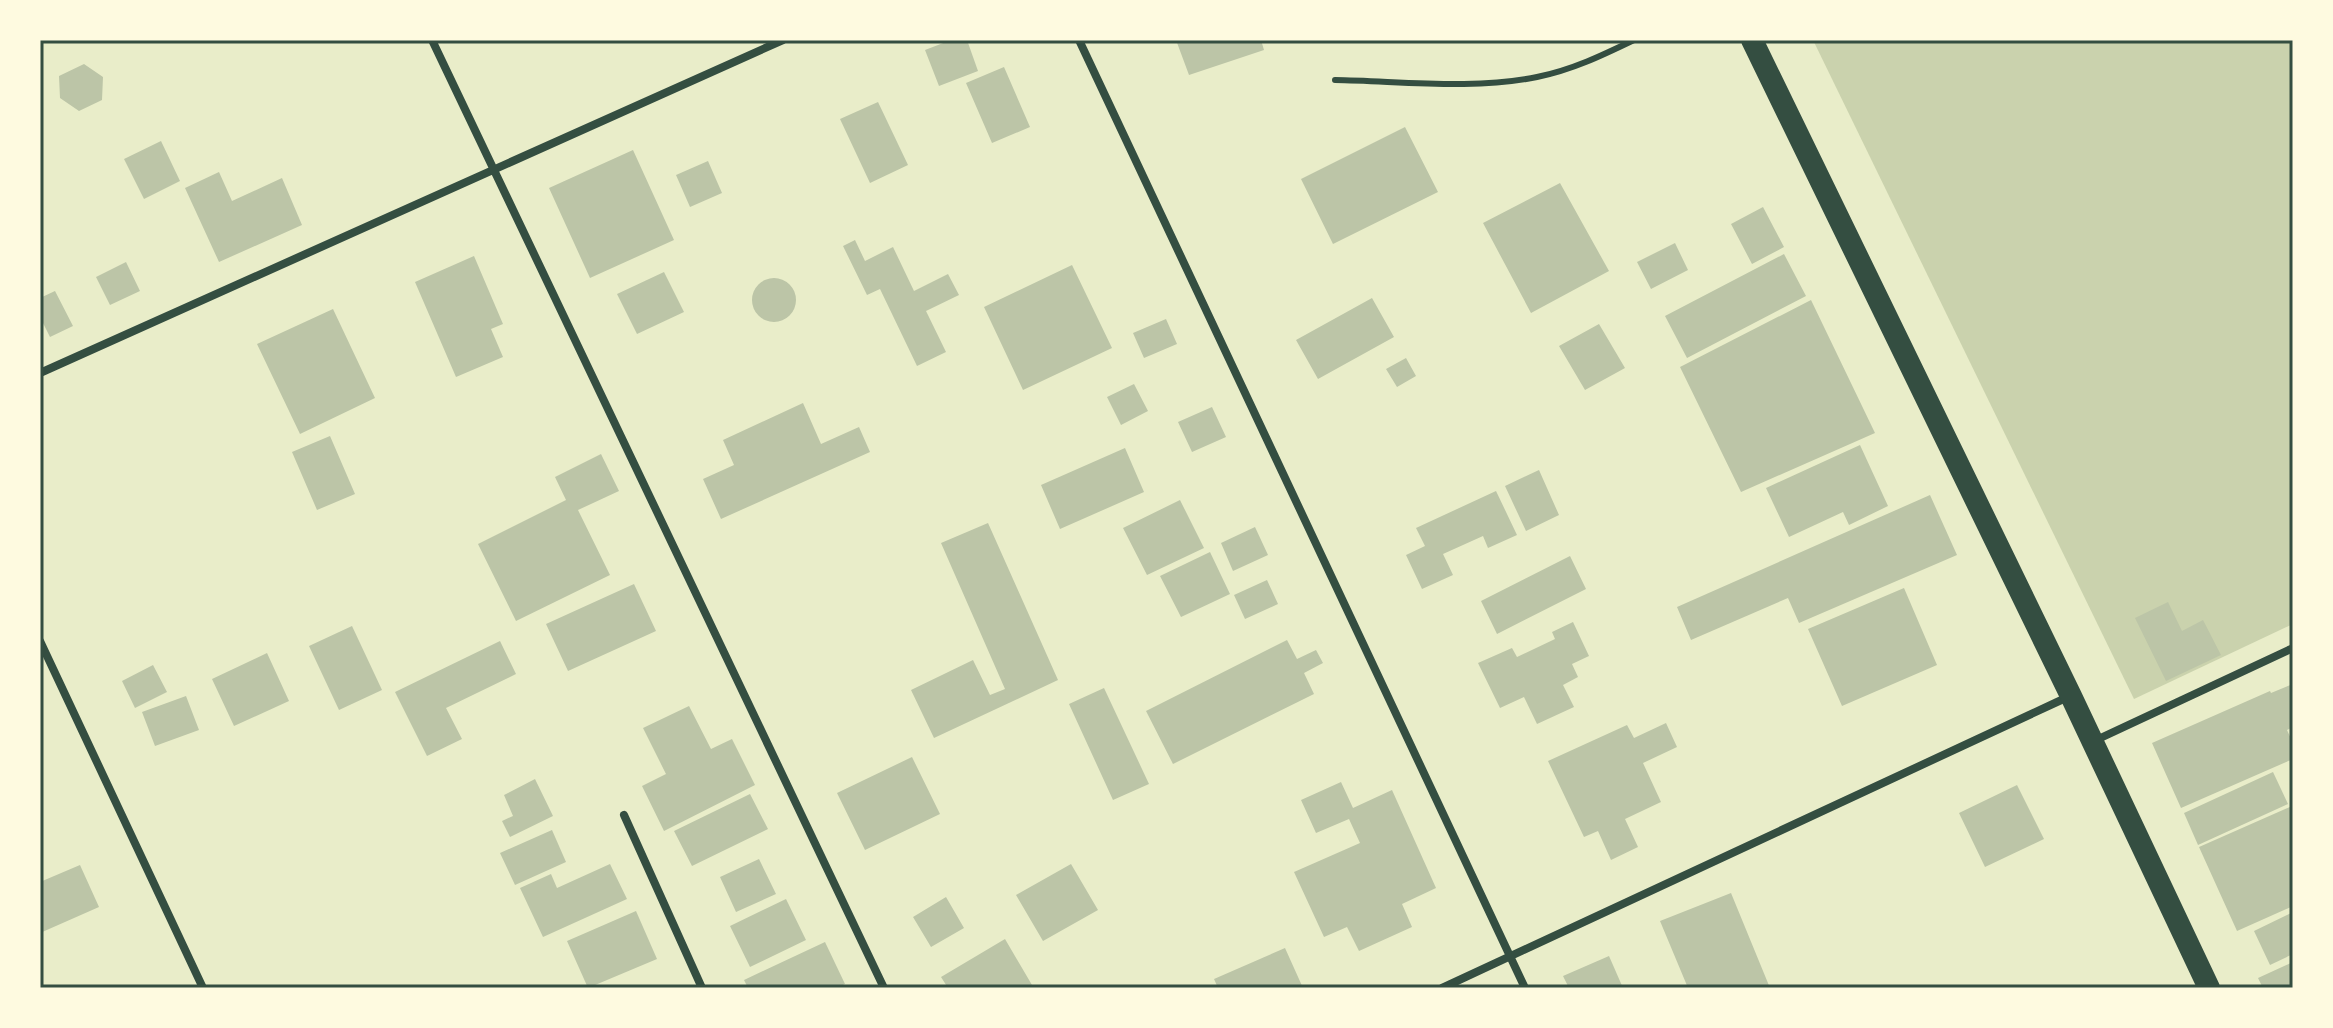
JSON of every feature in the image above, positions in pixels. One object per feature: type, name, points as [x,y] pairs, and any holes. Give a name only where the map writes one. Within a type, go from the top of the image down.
[{"type":"highway","points":[[1752,40],[2071,696],[2209,988]]},
{"type":"street","points":[[432,40],[884,988]]},
{"type":"street","points":[[40,373],[783,40]]},
{"type":"street","points":[[1079,40],[1525,988]]},
{"type":"street","points":[[40,641],[203,988]]},
{"type":"street","points":[[2093,742],[2293,648]]},
{"type":"street","points":[[1442,988],[2071,696]]},
{"type":"street","points":[[624,815],[702,988]]},
{"type":"lane","points":[[1335,80],[1491,83],[1537,77],[1586,63],[1634,40]]},
{"type":"green space","points":[[1813,40],[2293,40],[2293,624],[2134,699]]},
{"type":"building","points":[[951,40],[967,40],[978,71],[939,86],[925,50]]},
{"type":"building","points":[[1176,40],[1261,40],[1264,50],[1189,75]]},
{"type":"building","points":[[84,64],[103,77],[102,100],[79,111],[60,98],[59,76]]},
{"type":"building","points":[[1004,67],[1030,127],[992,143],[966,83]]},
{"type":"building","points":[[878,102],[908,165],[870,183],[840,119]]},
{"type":"building","points":[[1405,127],[1438,192],[1333,244],[1301,179]]},
{"type":"building","points":[[161,141],[180,181],[144,199],[124,159]]},
{"type":"building","points":[[633,150],[674,240],[590,278],[549,188]]},
{"type":"building","points":[[708,161],[722,193],[690,207],[676,175]]},
{"type":"building","points":[[219,172],[232,201],[282,178],[302,225],[219,262],[185,188]]},
{"type":"building","points":[[1560,183],[1609,271],[1531,313],[1483,223]]},
{"type":"building","points":[[1763,207],[1784,247],[1752,264],[1731,224]]},
{"type":"building","points":[[855,240],[865,261],[893,247],[914,291],[948,274],[959,295],[926,311],[946,352],[917,366],[880,289],[867,295],[843,246]]},
{"type":"building","points":[[1675,243],[1688,270],[1651,289],[1637,262]]},
{"type":"building","points":[[1784,254],[1806,296],[1687,358],[1665,316]]},
{"type":"building","points":[[474,256],[503,324],[491,329],[503,357],[456,377],[415,282]]},
{"type":"building","points":[[126,262],[140,291],[110,305],[96,277]]},
{"type":"building","points":[[1072,265],[1112,348],[1023,390],[984,307]]},
{"type":"building","points":[[664,272],[684,312],[637,334],[617,294]]},
{"type":"building","points":[[774,278],[789,285],[796,300],[789,315],[774,322],[759,315],[752,300],[759,285]]},
{"type":"building","points":[[55,291],[73,326],[50,337],[40,317],[40,298]]},
{"type":"building","points":[[1372,298],[1394,337],[1318,379],[1296,340]]},
{"type":"building","points":[[1811,300],[1875,433],[1741,492],[1680,367]]},
{"type":"building","points":[[333,309],[375,398],[300,434],[257,344]]},
{"type":"building","points":[[1166,319],[1177,344],[1144,358],[1133,333]]},
{"type":"building","points":[[1599,324],[1625,368],[1585,390],[1559,346]]},
{"type":"building","points":[[1406,358],[1416,376],[1397,387],[1386,369]]},
{"type":"building","points":[[1134,384],[1148,411],[1121,425],[1107,397]]},
{"type":"building","points":[[803,403],[821,444],[859,427],[870,452],[721,519],[703,479],[734,465],[723,440]]},
{"type":"building","points":[[1212,407],[1226,437],[1192,452],[1178,422]]},
{"type":"building","points":[[330,436],[355,494],[317,510],[292,452]]},
{"type":"building","points":[[1860,445],[1888,506],[1849,525],[1843,512],[1789,537],[1766,488]]},
{"type":"building","points":[[1125,448],[1144,492],[1060,529],[1041,485]]},
{"type":"building","points":[[601,454],[619,491],[578,510],[610,575],[516,621],[478,544],[566,500],[555,477]]},
{"type":"building","points":[[1539,470],[1559,515],[1526,531],[1505,486]]},
{"type":"building","points":[[1496,491],[1517,535],[1488,548],[1483,536],[1443,554],[1453,575],[1422,589],[1406,555],[1425,546],[1416,528]]},
{"type":"building","points":[[1930,495],[1957,555],[1799,623],[1788,598],[1691,640],[1677,607]]},
{"type":"building","points":[[1180,500],[1204,548],[1147,575],[1123,528]]},
{"type":"building","points":[[988,523],[1058,680],[934,738],[911,690],[973,660],[990,695],[1005,689],[941,543]]},
{"type":"building","points":[[1255,527],[1268,555],[1233,571],[1221,543]]},
{"type":"building","points":[[1210,552],[1230,594],[1181,617],[1160,576]]},
{"type":"building","points":[[1570,556],[1586,589],[1497,634],[1481,601]]},
{"type":"building","points":[[1267,580],[1278,604],[1245,619],[1234,595]]},
{"type":"building","points":[[634,584],[656,631],[568,671],[546,624]]},
{"type":"building","points":[[1904,588],[1937,665],[1842,706],[1808,629]]},
{"type":"building","points":[[2168,602],[2182,631],[2203,620],[2221,655],[2166,681],[2135,618]]},
{"type":"building","points":[[1573,622],[1589,656],[1572,664],[1578,677],[1563,685],[1574,707],[1537,724],[1524,697],[1500,708],[1478,663],[1512,648],[1517,657],[1555,639],[1552,632]]},
{"type":"building","points":[[352,626],[382,690],[339,710],[309,646]]},
{"type":"building","points":[[1287,640],[1297,659],[1316,650],[1323,663],[1304,673],[1314,694],[1173,764],[1146,711]]},
{"type":"building","points":[[500,641],[516,674],[446,708],[462,739],[427,756],[395,692]]},
{"type":"building","points":[[267,653],[289,701],[234,726],[212,679]]},
{"type":"building","points":[[153,665],[167,692],[135,708],[122,681]]},
{"type":"building","points":[[2293,684],[2293,727],[2287,730],[2293,743],[2293,759],[2181,808],[2152,743],[2270,691]]},
{"type":"building","points":[[1104,688],[1149,784],[1113,800],[1069,704]]},
{"type":"building","points":[[186,696],[199,730],[155,746],[142,712]]},
{"type":"building","points":[[689,706],[711,749],[732,739],[755,785],[664,831],[642,786],[666,774],[643,728]]},
{"type":"building","points":[[1666,723],[1677,747],[1643,763],[1661,802],[1625,819],[1638,847],[1611,860],[1598,831],[1584,837],[1548,761],[1627,725],[1634,738]]},
{"type":"building","points":[[912,757],[940,814],[865,850],[837,793]]},
{"type":"building","points":[[2273,772],[2288,804],[2198,845],[2184,813]]},
{"type":"building","points":[[535,779],[553,816],[510,837],[502,821],[513,816],[504,795]]},
{"type":"building","points":[[1341,782],[1353,808],[1392,790],[1436,888],[1402,904],[1412,927],[1359,951],[1347,927],[1324,937],[1294,872],[1360,843],[1349,819],[1316,833],[1301,800]]},
{"type":"building","points":[[2017,785],[2044,839],[1985,867],[1959,813]]},
{"type":"building","points":[[750,794],[768,829],[692,866],[674,831]]},
{"type":"building","points":[[2292,806],[2293,906],[2237,931],[2199,847]]},
{"type":"building","points":[[552,830],[566,862],[515,885],[500,853]]},
{"type":"building","points":[[759,859],[776,894],[736,912],[720,877]]},
{"type":"building","points":[[610,864],[627,899],[543,937],[520,888],[551,874],[557,888]]},
{"type":"building","points":[[1071,864],[1098,910],[1043,941],[1016,895]]},
{"type":"building","points":[[80,865],[99,907],[40,933],[40,882]]},
{"type":"building","points":[[1731,893],[1770,988],[1688,988],[1660,921]]},
{"type":"building","points":[[946,897],[964,928],[931,947],[913,917]]},
{"type":"building","points":[[786,899],[806,940],[750,967],[730,926]]},
{"type":"building","points":[[636,911],[657,959],[588,988],[567,941]]},
{"type":"building","points":[[2293,912],[2293,954],[2270,965],[2254,931]]},
{"type":"building","points":[[1005,939],[1032,985],[1026,988],[948,988],[941,977]]},
{"type":"building","points":[[825,942],[845,984],[837,988],[748,988],[744,980]]},
{"type":"building","points":[[1285,948],[1303,988],[1218,988],[1214,979]]},
{"type":"building","points":[[1609,956],[1623,988],[1569,988],[1563,976]]},
{"type":"building","points":[[2293,962],[2293,988],[2263,988],[2258,978]]}]
